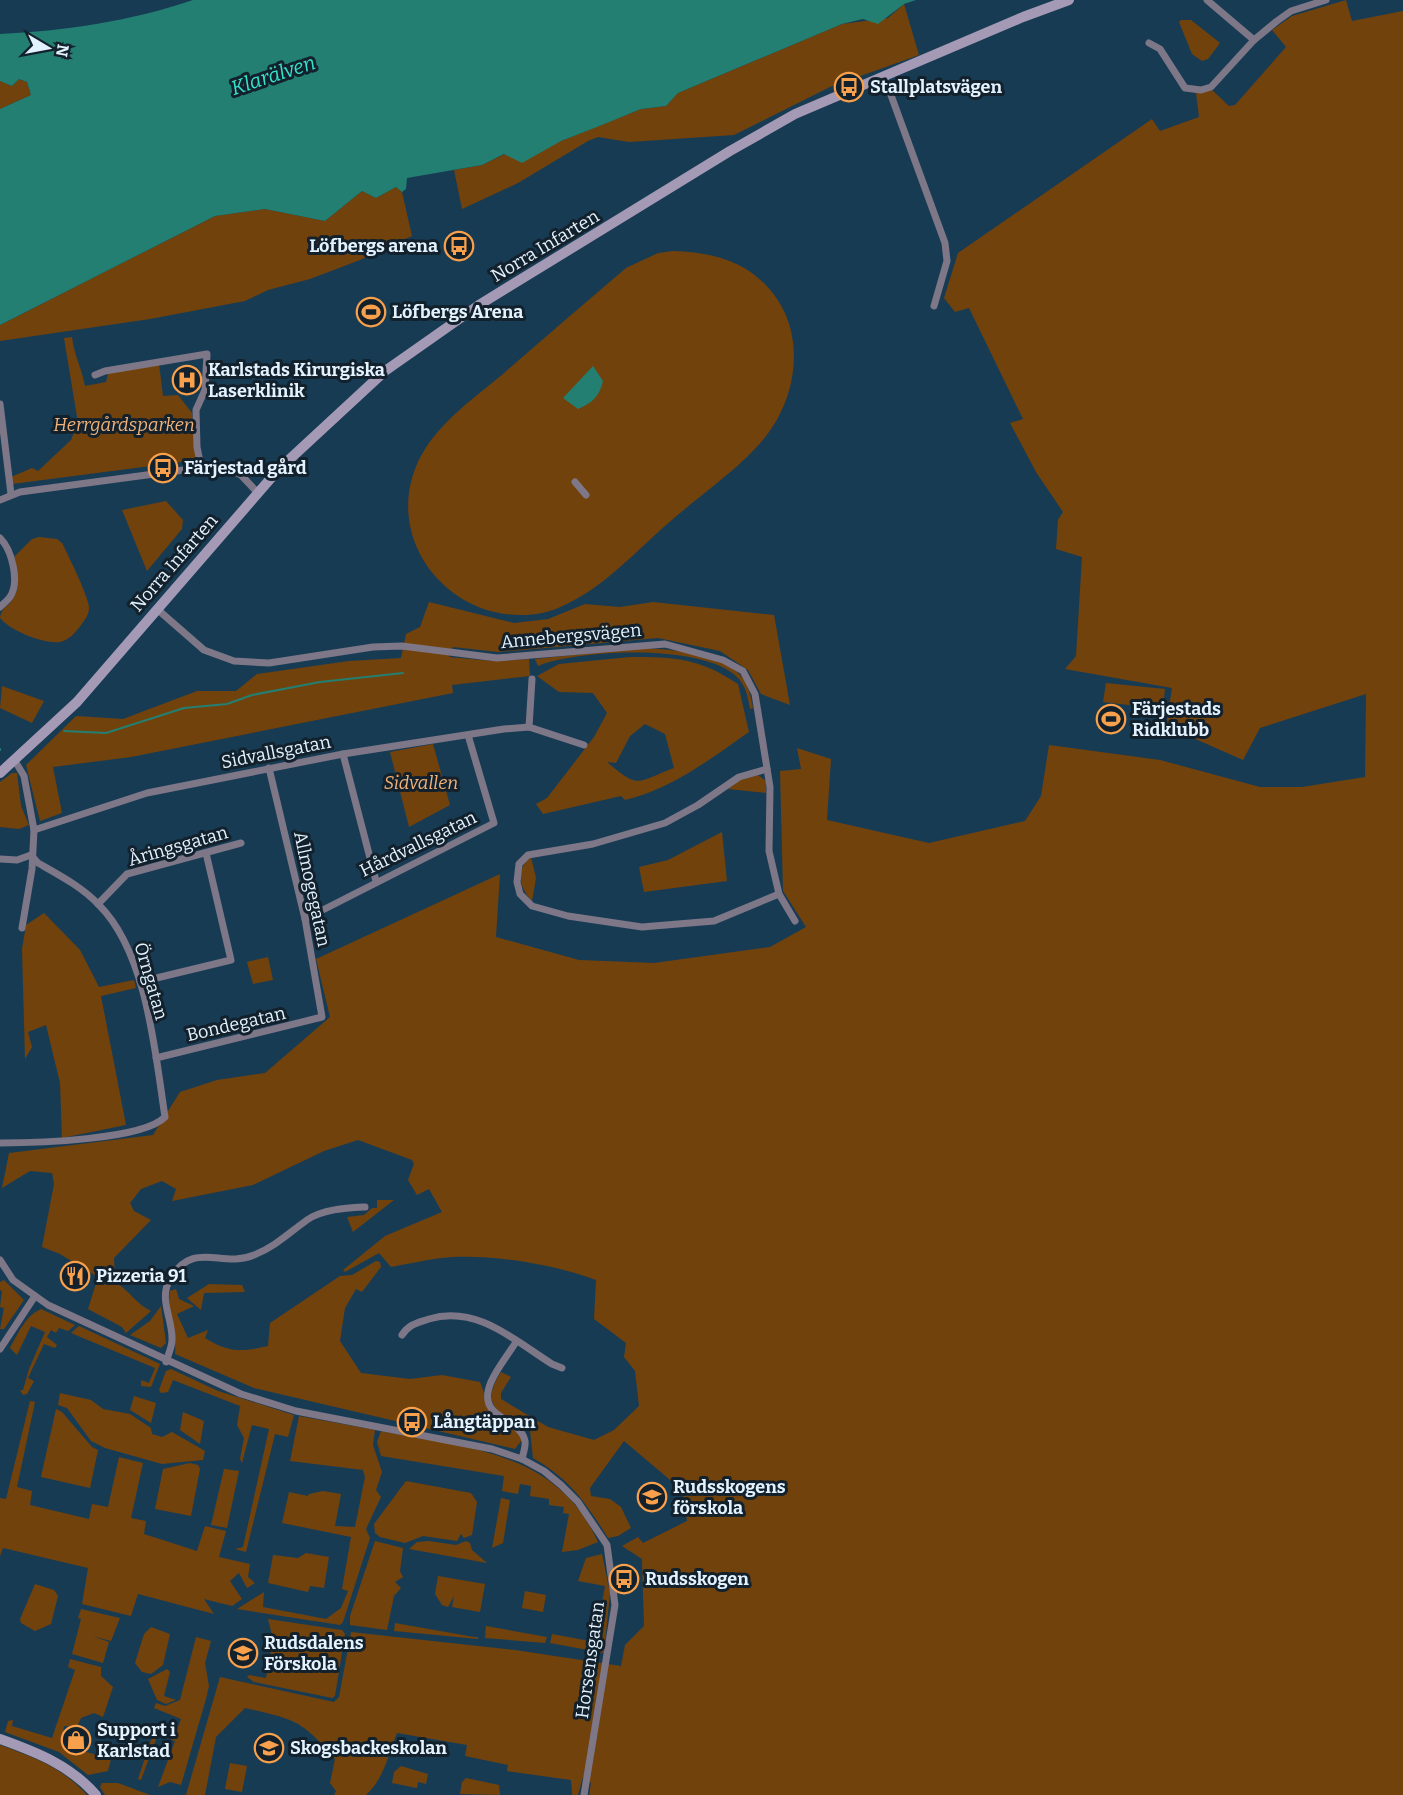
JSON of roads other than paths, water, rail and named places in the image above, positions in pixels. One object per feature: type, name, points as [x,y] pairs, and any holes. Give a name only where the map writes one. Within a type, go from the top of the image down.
[{"type":"street","name":"Norra Infarten","points":[[0,772],[15,761],[77,702],[257,492],[333,417],[385,371],[460,318],[730,151],[795,114],[1023,17],[1069,0]]},
{"type":"street","points":[[1207,0],[1254,40]]},
{"type":"street","points":[[1149,43],[1160,49],[1185,88],[1199,90],[1211,87],[1254,40],[1291,11],[1326,0]]},
{"type":"street","points":[[884,76],[945,243],[947,261],[934,306]]},
{"type":"street","points":[[95,375],[105,370],[207,354],[205,390],[196,410],[197,447],[201,467]]},
{"type":"street","points":[[0,404],[11,494]]},
{"type":"street","points":[[0,500],[11,494],[222,465],[231,468],[257,492]]},
{"type":"street","points":[[575,482],[586,495]]},
{"type":"street","points":[[0,538],[10,553],[15,585],[10,597],[0,607]]},
{"type":"street","name":"Annebergsvägen","points":[[156,609],[204,650],[234,661],[269,663],[373,647],[402,646],[497,658],[665,644],[723,660],[743,671],[755,693],[770,787],[769,851],[779,894],[795,921]]},
{"type":"street","points":[[529,727],[532,679]]},
{"type":"street","name":"Sidvallsgatan","points":[[34,830],[147,793],[343,754],[529,727],[584,745]]},
{"type":"street","name":"Hårdvallsgatan","points":[[305,919],[494,823],[468,735]]},
{"type":"street","points":[[343,754],[376,881]]},
{"type":"street","points":[[15,761],[24,776],[34,830],[32,869],[22,928]]},
{"type":"street","name":"Allmogegatan","points":[[269,768],[305,919],[322,1017]]},
{"type":"street","points":[[767,769],[739,777],[699,805],[665,823],[593,844],[528,855],[519,864],[517,882],[520,894],[532,906],[568,916],[642,927],[714,921],[779,894]]},
{"type":"street","name":"Åringsgatan","points":[[98,903],[127,874],[241,843]]},
{"type":"street","points":[[140,982],[231,960],[206,853]]},
{"type":"street","points":[[0,859],[17,860],[31,855]]},
{"type":"street","name":"Örngatan","points":[[0,1143],[65,1140],[137,1130],[158,1125],[165,1117],[156,1058],[140,982],[131,952],[118,926],[98,903],[38,863],[31,855]]},
{"type":"street","name":"Bondegatan","points":[[156,1058],[322,1017]]},
{"type":"street","points":[[166,1362],[172,1340],[165,1301],[168,1284],[175,1272],[187,1261],[203,1256],[254,1256],[287,1238],[309,1218],[329,1211],[365,1207]]},
{"type":"street","name":"Horsensgatan","points":[[0,1260],[13,1280],[63,1313],[166,1362],[241,1394],[296,1411],[411,1431],[492,1449],[522,1459],[544,1471],[578,1502],[607,1545],[615,1605],[584,1795]]},
{"type":"street","points":[[0,1349],[3,1336],[35,1296]]},
{"type":"street","points":[[402,1335],[411,1324],[438,1317],[473,1317],[495,1326],[516,1342],[562,1368]]},
{"type":"street","points":[[516,1342],[490,1384],[487,1400],[495,1414],[521,1432],[526,1443],[522,1459]]},
{"type":"street","points":[[0,1739],[43,1755],[63,1766],[96,1795]]},
{"type":"water","name":"Klarälven","points":[[193,0],[916,0],[904,4],[878,24],[863,19],[842,24],[678,93],[666,106],[641,109],[561,141],[522,163],[504,154],[482,165],[407,178],[406,189],[402,192],[396,187],[376,198],[362,191],[325,221],[265,209],[215,216],[0,325],[0,109],[31,95],[27,82],[19,79],[12,86],[0,81],[0,34],[98,24],[146,14]]},
{"type":"water","points":[[593,366],[603,381],[601,387],[594,399],[578,409],[563,398]]},
{"type":"waterway","points":[[64,731],[106,733],[184,708],[227,704],[252,695],[320,682],[403,673]]},
{"type":"place","name":"Stallplatsvägen","points":[[849,87]]},
{"type":"place","name":"Löfbergs arena","points":[[459,246]]},
{"type":"place","name":"Löfbergs Arena","points":[[371,312]]},
{"type":"place","name":"Karlstads Kirurgiska Laserklinik","points":[[187,380]]},
{"type":"place","name":"Färjestad gård","points":[[163,468]]},
{"type":"place","name":"Färjestads Ridklubb","points":[[1111,719]]},
{"type":"place","name":"Pizzeria 91","points":[[75,1276]]},
{"type":"place","name":"Långtäppan","points":[[412,1422]]},
{"type":"place","name":"Rudsskogens förskola","points":[[652,1497]]},
{"type":"place","name":"Rudsskogen","points":[[624,1579]]},
{"type":"place","name":"Rudsdalens Förskola","points":[[243,1653]]},
{"type":"place","name":"Support i Karlstad","points":[[76,1740]]},
{"type":"place","name":"Skogsbackeskolan","points":[[269,1748]]},
{"type":"park label","name":"Herrgårdsparken","points":[[124,425]]},
{"type":"park label","name":"Sidvallen","points":[[421,783]]}]
